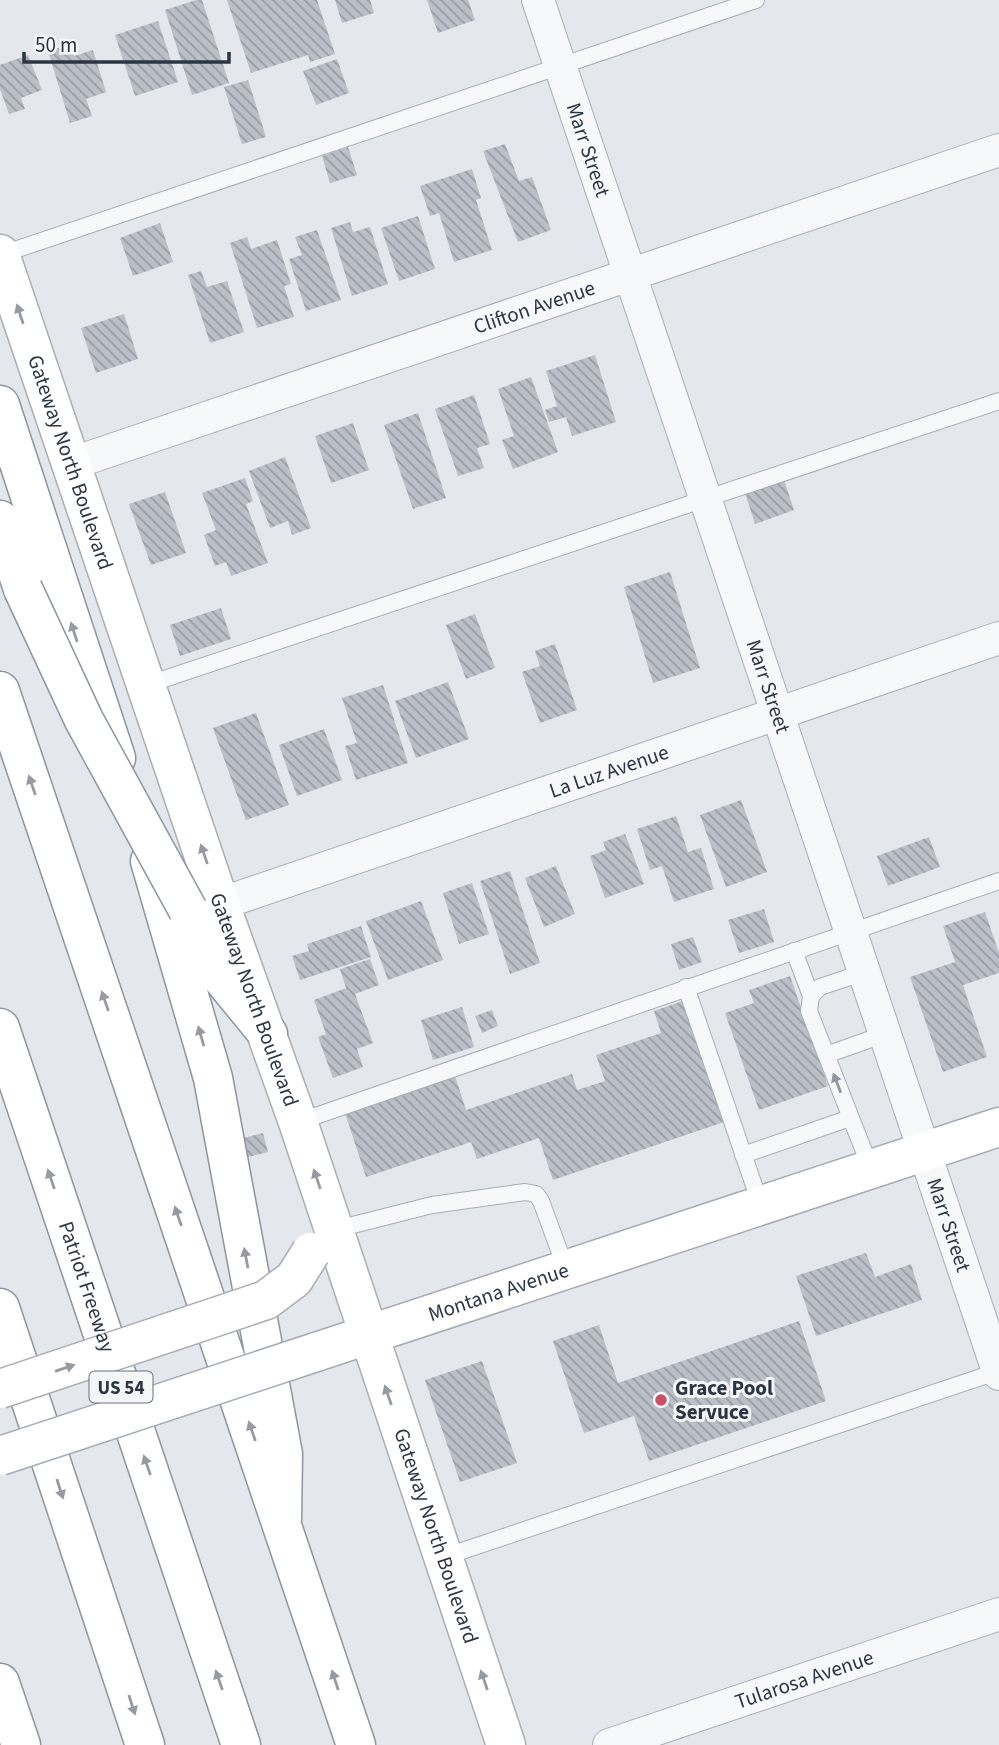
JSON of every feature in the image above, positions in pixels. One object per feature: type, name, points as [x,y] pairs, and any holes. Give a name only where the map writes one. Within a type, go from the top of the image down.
[{"type":"main road","name":"Gateway North Boulevard","points":[[0,254],[146,685],[204,907],[218,973],[268,1034],[298,1122],[325,1233],[367,1334],[506,1745]]},
{"type":"main road","points":[[0,405],[166,912],[213,1078],[283,1454],[282,1519]]},
{"type":"main road","points":[[0,520],[23,589],[84,720],[204,907]]},
{"type":"main road","points":[[0,691],[282,1519],[356,1745]]},
{"type":"main road","name":"Patriot Freeway","points":[[0,1028],[241,1745]]},
{"type":"main road","name":"Montana Avenue","points":[[0,1456],[999,1127]]},
{"type":"main road","points":[[0,1389],[266,1300],[293,1279],[325,1233]]},
{"type":"main road","points":[[0,1308],[145,1745]]},
{"type":"main road","points":[[0,1683],[21,1745]]},
{"type":"street","name":"Marr Street","points":[[538,0],[999,1372]]},
{"type":"street","name":"Clifton Avenue","points":[[70,464],[999,150]]},
{"type":"street","name":"La Luz Avenue","points":[[204,907],[999,638]]},
{"type":"street","name":"Tularosa Avenue","points":[[609,1745],[999,1614]]},
{"type":"lane","points":[[0,254],[755,0]]},
{"type":"lane","points":[[146,685],[999,401]]},
{"type":"lane","points":[[298,1122],[999,881]]},
{"type":"lane","points":[[794,951],[811,996],[809,1011],[870,1169]]},
{"type":"lane","points":[[811,996],[820,987],[865,972]]},
{"type":"lane","points":[[686,987],[761,1206]]},
{"type":"lane","points":[[826,1055],[885,1034]]},
{"type":"lane","points":[[743,1155],[850,1118]]},
{"type":"lane","points":[[325,1233],[432,1205],[525,1192],[536,1195],[541,1201],[566,1269]]},
{"type":"lane","points":[[443,1557],[999,1372]]},
{"type":"building","points":[[202,0],[229,83],[192,95],[165,10]]},
{"type":"building","points":[[227,0],[317,0],[335,54],[310,62],[308,55],[251,73]]},
{"type":"building","points":[[335,0],[370,0],[374,13],[342,23]]},
{"type":"building","points":[[427,0],[468,0],[475,20],[438,33]]},
{"type":"building","points":[[158,21],[178,82],[135,96],[115,35]]},
{"type":"building","points":[[71,44],[74,56],[93,50],[106,92],[86,99],[92,116],[70,123],[48,51]]},
{"type":"building","points":[[28,55],[42,90],[21,98],[25,109],[9,114],[0,89],[0,65]]},
{"type":"building","points":[[337,59],[349,93],[316,105],[303,71]]},
{"type":"building","points":[[248,80],[266,137],[242,144],[224,87]]},
{"type":"building","points":[[505,144],[519,181],[532,177],[551,230],[518,242],[483,151]]},
{"type":"building","points":[[348,147],[357,175],[330,183],[322,156]]},
{"type":"building","points":[[472,169],[481,198],[476,200],[492,250],[454,262],[439,213],[430,216],[420,186]]},
{"type":"building","points":[[418,216],[435,269],[399,281],[381,228]]},
{"type":"building","points":[[350,222],[353,232],[370,227],[388,284],[352,296],[331,228]]},
{"type":"building","points":[[160,223],[173,262],[133,276],[120,238]]},
{"type":"building","points":[[317,230],[341,300],[306,311],[289,259],[302,255],[295,237]]},
{"type":"building","points":[[247,237],[251,249],[277,240],[291,284],[284,286],[294,317],[257,328],[230,243]]},
{"type":"building","points":[[201,271],[207,287],[227,281],[244,332],[210,343],[188,275]]},
{"type":"building","points":[[124,314],[138,359],[96,373],[81,328]]},
{"type":"building","points":[[595,355],[616,422],[572,436],[566,417],[549,422],[545,410],[557,406],[546,371]]},
{"type":"building","points":[[531,377],[558,452],[513,469],[502,440],[514,436],[498,389]]},
{"type":"building","points":[[474,395],[490,444],[477,448],[484,468],[458,476],[435,409]]},
{"type":"building","points":[[418,413],[446,498],[413,509],[384,425]]},
{"type":"building","points":[[353,423],[369,470],[331,483],[315,436]]},
{"type":"building","points":[[285,457],[311,528],[292,535],[288,521],[270,528],[249,471]]},
{"type":"building","points":[[245,478],[253,501],[246,504],[268,563],[231,576],[226,562],[215,566],[204,535],[216,530],[202,493]]},
{"type":"building","points":[[784,480],[794,510],[755,524],[745,493]]},
{"type":"building","points":[[165,492],[186,553],[151,565],[129,504]]},
{"type":"building","points":[[670,572],[700,668],[653,683],[624,587]]},
{"type":"building","points":[[221,608],[231,639],[180,656],[170,625]]},
{"type":"building","points":[[475,614],[495,668],[466,679],[446,625]]},
{"type":"building","points":[[555,644],[577,710],[540,723],[522,672],[540,666],[535,651]]},
{"type":"building","points":[[448,682],[469,739],[416,758],[395,701]]},
{"type":"building","points":[[383,685],[408,763],[356,780],[345,746],[357,743],[342,698]]},
{"type":"building","points":[[256,713],[289,805],[246,820],[213,728]]},
{"type":"building","points":[[324,729],[342,780],[297,796],[279,745]]},
{"type":"building","points":[[741,800],[767,872],[726,887],[700,815]]},
{"type":"building","points":[[676,816],[688,852],[701,848],[714,889],[674,902],[662,866],[650,870],[637,829]]},
{"type":"building","points":[[625,834],[644,884],[605,898],[590,856],[606,850],[603,842]]},
{"type":"building","points":[[929,837],[940,867],[888,886],[877,856]]},
{"type":"building","points":[[556,866],[575,914],[544,927],[525,878]]},
{"type":"building","points":[[510,871],[540,963],[510,974],[480,881]]},
{"type":"building","points":[[472,883],[489,934],[459,944],[443,893]]},
{"type":"building","points":[[421,901],[443,960],[388,980],[366,921]]},
{"type":"building","points":[[764,909],[774,942],[739,953],[728,920]]},
{"type":"building","points":[[985,912],[999,953],[999,973],[963,985],[987,1057],[943,1072],[910,977],[955,962],[943,926]]},
{"type":"building","points":[[361,926],[371,957],[300,980],[292,956],[309,951],[307,944]]},
{"type":"building","points":[[693,937],[702,962],[679,970],[671,944]]},
{"type":"building","points":[[370,959],[379,985],[355,994],[373,1043],[357,1049],[363,1067],[333,1078],[318,1037],[326,1034],[314,1000],[346,988],[340,969]]},
{"type":"building","points":[[790,976],[828,1086],[759,1110],[725,1013],[754,1003],[749,990]]},
{"type":"building","points":[[686,1000],[727,1121],[553,1180],[539,1138],[477,1159],[471,1142],[366,1177],[345,1113],[455,1076],[466,1110],[572,1074],[577,1090],[605,1081],[596,1055],[661,1033],[654,1011]]},
{"type":"building","points":[[462,1007],[474,1047],[433,1060],[421,1020]]},
{"type":"building","points":[[492,1010],[498,1026],[482,1033],[475,1016]]},
{"type":"building","points":[[263,1133],[268,1152],[248,1157],[243,1138]]},
{"type":"building","points":[[866,1253],[875,1277],[911,1264],[922,1300],[816,1336],[796,1276]]},
{"type":"building","points":[[799,1321],[826,1401],[649,1461],[634,1416],[584,1433],[553,1341],[599,1325],[618,1383]]},
{"type":"building","points":[[482,1361],[517,1463],[460,1482],[425,1380]]},
{"type":"place","name":"Grace Pool Servuce","points":[[661,1400]]}]
